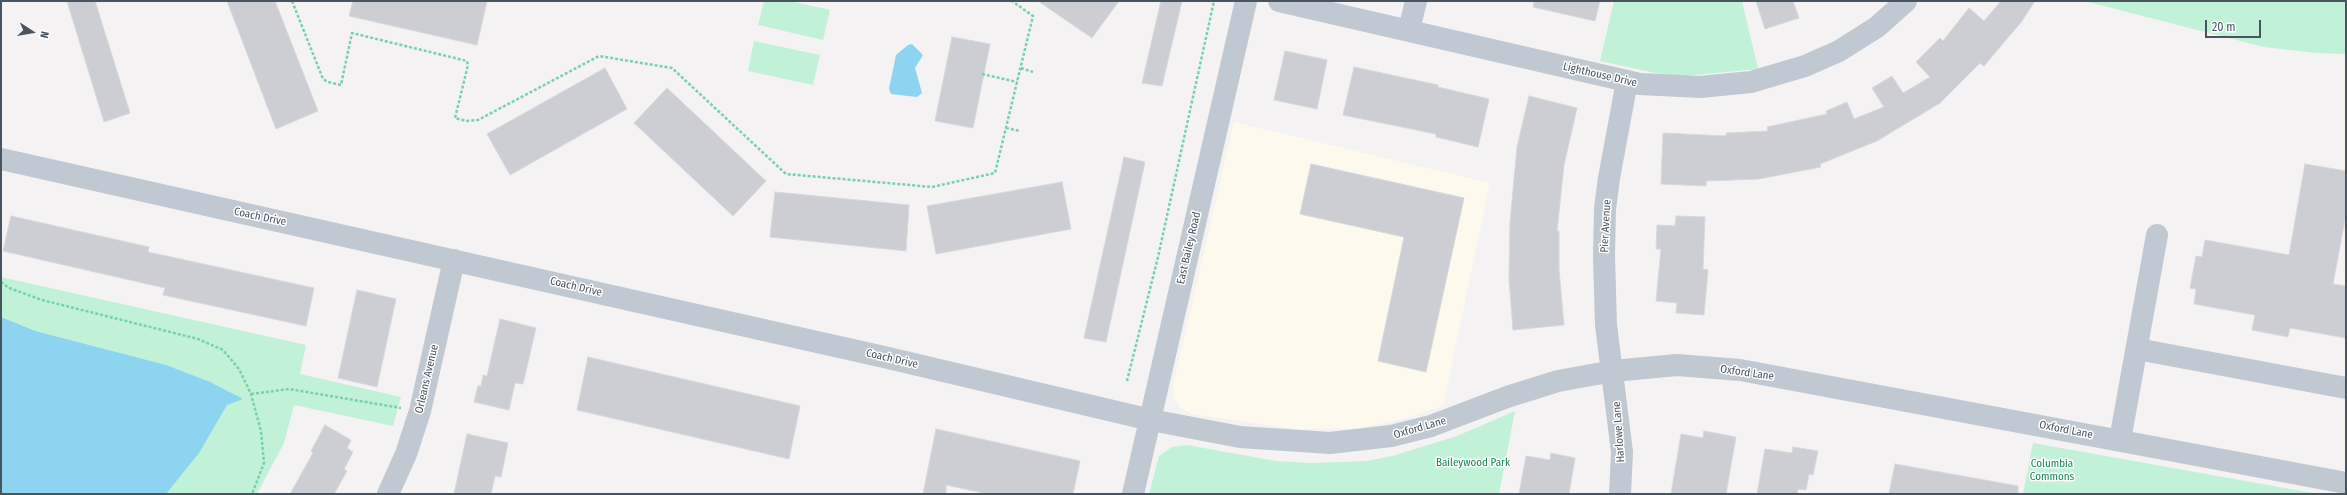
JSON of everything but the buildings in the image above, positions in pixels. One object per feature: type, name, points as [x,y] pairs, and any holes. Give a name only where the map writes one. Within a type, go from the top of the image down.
[{"type":"street","name":"East Bailey Road","points":[[1133,494],[1246,1]]},
{"type":"street","name":"Lighthouse Drive","points":[[1279,1],[1640,84],[1700,87],[1751,82],[1784,74],[1839,50],[1877,27],[1906,1]]},
{"type":"street","points":[[1409,30],[1416,1]]},
{"type":"street","name":"Pier Avenue","points":[[1612,371],[1606,325],[1604,256],[1605,209],[1627,81]]},
{"type":"street","name":"Coach Drive","points":[[1,159],[876,355],[1150,420]]},
{"type":"street","points":[[2120,440],[2157,236]]},
{"type":"street","name":"Orleans Avenue","points":[[388,494],[406,454],[420,411],[454,260]]},
{"type":"street","points":[[2137,349],[2346,388]]},
{"type":"street","name":"Oxford Lane","points":[[1150,420],[1240,437],[1314,443],[1358,441],[1391,436],[1430,426],[1558,381],[1612,371],[1677,365],[1740,370],[2346,483]]},
{"type":"street","name":"Harlowe Lane","points":[[1612,371],[1622,452],[1620,494]]},
{"type":"path","points":[[292,1],[323,79],[328,82],[341,85],[352,33],[468,61],[456,118],[466,121],[478,120],[599,56],[672,68],[786,174],[932,187],[995,173],[1033,16],[1012,1]]},
{"type":"path","points":[[1127,381],[1158,257],[1214,1]]},
{"type":"path","points":[[1021,68],[1033,72]]},
{"type":"path","points":[[982,74],[1017,82]]},
{"type":"path","points":[[1006,128],[1020,132]]},
{"type":"path","points":[[1,282],[9,288],[42,300],[198,340],[222,350],[239,369],[251,394],[261,431],[264,464],[252,494]]},
{"type":"path","points":[[251,394],[289,390],[420,411]]},
{"type":"shaded area","points":[[1234,122],[1490,183],[1443,406],[1402,419],[1360,428],[1297,429],[1191,414],[1179,406],[1173,396],[1174,382]]},
{"type":"green space","points":[[764,1],[790,1],[830,10],[823,40],[758,25]]},
{"type":"green space","points":[[1614,1],[1742,1],[1758,69],[1684,76],[1665,75],[1600,61]]},
{"type":"green space","points":[[2084,1],[2346,1],[2346,54],[2316,53],[2264,47]]},
{"type":"green space","points":[[754,41],[820,55],[813,85],[748,71]]},
{"type":"green space","points":[[1,277],[306,345],[300,374],[401,397],[393,426],[294,405],[284,443],[257,494],[1,494]]},
{"type":"green space","name":"Baileywood Park","points":[[1515,411],[1499,494],[1149,494],[1159,456],[1172,447],[1187,445],[1276,461],[1311,463],[1367,461],[1392,456],[1457,436]]},
{"type":"green space","name":"Columbia Commons","points":[[2033,443],[2318,494],[2023,494]]},
{"type":"water","points":[[912,44],[923,55],[915,68],[922,93],[917,97],[891,94],[889,89],[896,55],[908,45]]},
{"type":"water","points":[[1,317],[35,331],[166,365],[210,382],[243,399],[227,405],[199,453],[166,494],[1,494]]}]
